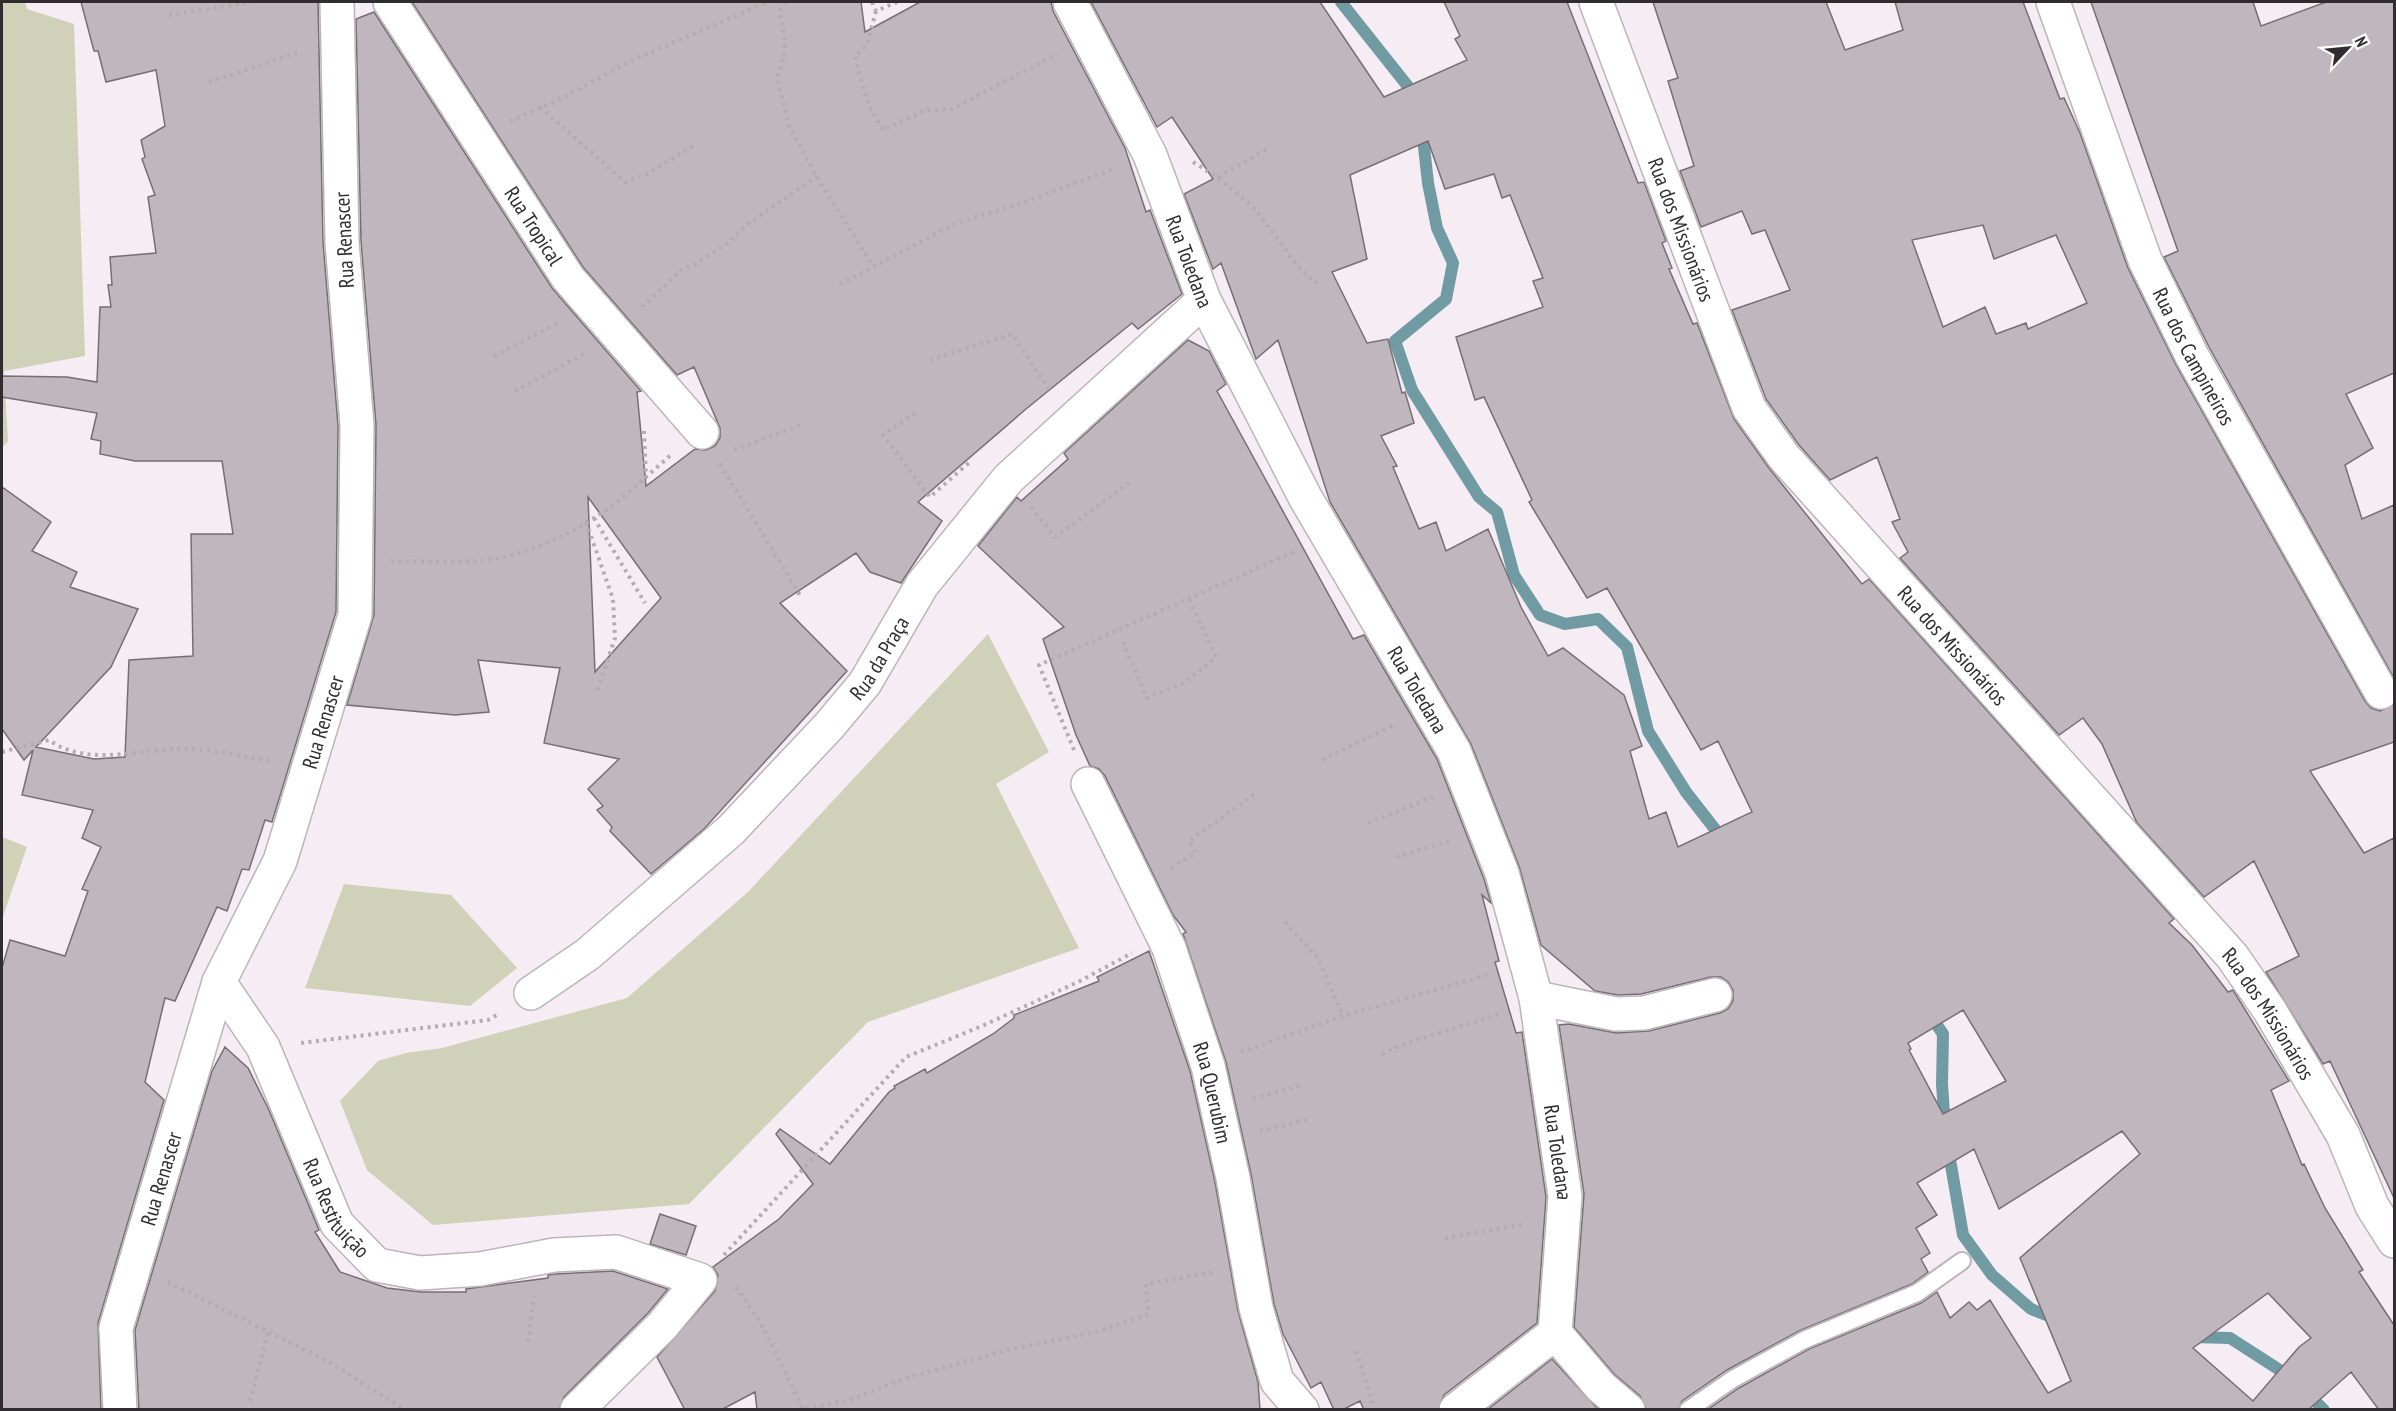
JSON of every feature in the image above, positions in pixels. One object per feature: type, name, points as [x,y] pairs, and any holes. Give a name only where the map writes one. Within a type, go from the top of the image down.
[{"type":"street","name":"Rua Renascer","points":[[120,1410],[116,1328],[219,982],[280,861],[355,615],[357,425],[342,242],[337,2]]},
{"type":"street","name":"Rua Tropical","points":[[390,2],[568,278],[605,341],[709,445]]},
{"type":"street","name":"Rua Toledana","points":[[1070,2],[1150,155],[1204,300],[1305,497],[1454,751],[1502,873],[1536,998],[1565,1196],[1555,1333]]},
{"type":"street","name":"Rua dos Missionários","points":[[1596,2],[1749,408],[1784,457],[2232,956],[2270,1011],[2343,1135],[2372,1206],[2394,1241]]},
{"type":"street","name":"Rua dos Campineiros","points":[[2053,2],[2145,260],[2192,356],[2380,692]]},
{"type":"street","name":"Rua da Praça","points":[[531,993],[588,954],[731,830],[829,726],[864,682],[922,585],[1008,479],[1204,300]]},
{"type":"street","name":"Rua Querubim","points":[[1088,784],[1169,948],[1207,1064],[1233,1178],[1256,1308],[1277,1382],[1302,1410]]},
{"type":"street","name":"Rua Restituição","points":[[219,982],[263,1047],[337,1224],[377,1265],[420,1273],[480,1269],[554,1255],[616,1252],[710,1270]]},
{"type":"street","points":[[1536,998],[1616,1014],[1644,1013],[1715,995]]},
{"type":"street","points":[[577,1410],[662,1326],[710,1270]]},
{"type":"street","points":[[1456,1410],[1555,1333],[1601,1387],[1628,1410]]},
{"type":"lane","points":[[1688,1410],[1733,1379],[1803,1340],[1917,1293],[1962,1261]]},
{"type":"path","points":[[169,15],[252,2]]},
{"type":"path","points":[[477,138],[635,59],[768,2]]},
{"type":"path","points":[[785,2],[779,11],[785,34],[785,64],[777,76],[789,126],[873,266]]},
{"type":"path","points":[[872,2],[876,11],[867,45],[855,56],[859,78],[883,130],[926,110],[952,109],[1090,39]]},
{"type":"path","points":[[876,11],[897,2]]},
{"type":"path","points":[[209,82],[275,58],[338,42]]},
{"type":"path","points":[[540,107],[626,182],[647,174],[695,145]]},
{"type":"path","points":[[1218,177],[1269,147]]},
{"type":"path","points":[[840,284],[955,224],[1028,201],[1150,155]]},
{"type":"path","points":[[1188,159],[1218,177],[1256,211],[1304,274],[1320,285]]},
{"type":"path","points":[[515,391],[605,341],[681,270],[693,266],[731,241],[745,226],[817,176]]},
{"type":"path","points":[[494,356],[569,318]]},
{"type":"path","points":[[930,360],[1012,334],[1050,392]]},
{"type":"path","points":[[915,413],[883,435],[930,497]]},
{"type":"path","points":[[801,425],[709,445],[801,597]]},
{"type":"path","points":[[644,431],[646,477]]},
{"type":"path","points":[[356,561],[462,561],[514,555],[560,538],[594,518],[625,497],[675,451]]},
{"type":"path","points":[[1008,479],[1055,537],[1132,481]]},
{"type":"path","points":[[594,518],[645,603]]},
{"type":"path","points":[[586,522],[613,599],[615,638],[597,692]]},
{"type":"path","points":[[1088,784],[1039,664],[1278,561]]},
{"type":"path","points":[[1123,642],[1147,698],[1184,683],[1216,657],[1189,599]]},
{"type":"path","points":[[1322,760],[1400,722]]},
{"type":"path","points":[[2,752],[50,740],[57,746],[97,756],[194,749],[310,766]]},
{"type":"path","points":[[1196,853],[1189,841],[1222,815],[1256,793]]},
{"type":"path","points":[[1368,823],[1442,794]]},
{"type":"path","points":[[1396,857],[1451,840]]},
{"type":"path","points":[[1285,922],[1318,958],[1343,1016]]},
{"type":"path","points":[[1141,948],[1080,981],[982,1026],[906,1057],[710,1270],[763,1327],[803,1409],[850,1400],[909,1377],[997,1353],[1100,1331],[1148,1314],[1146,1284],[1249,1265]]},
{"type":"path","points":[[1207,1064],[1343,1016],[1526,963]]},
{"type":"path","points":[[263,1047],[488,1020],[531,993]]},
{"type":"path","points":[[1382,1053],[1503,1012]]},
{"type":"path","points":[[1251,1099],[1303,1084]]},
{"type":"path","points":[[1258,1131],[1310,1119]]},
{"type":"path","points":[[1445,1238],[1531,1223]]},
{"type":"path","points":[[528,1342],[535,1260]]},
{"type":"path","points":[[135,1265],[327,1361],[405,1410]]},
{"type":"path","points":[[250,1401],[268,1332]]},
{"type":"path","points":[[1356,1351],[1376,1410]]},
{"type":"green space","points":[[2,2],[25,2],[27,9],[74,24],[85,356],[4,371],[8,442],[2,447]]},
{"type":"green space","points":[[988,634],[1049,752],[996,784],[1079,948],[868,1022],[689,1204],[433,1225],[367,1170],[340,1101],[378,1061],[406,1053],[442,1048],[627,998],[749,891]]},
{"type":"green space","points":[[2,837],[27,847],[2,919]]},
{"type":"green space","points":[[344,884],[451,895],[517,968],[470,1006],[305,988]]},
{"type":"building","points":[[81,2],[318,2],[323,242],[338,426],[336,612],[272,822],[265,820],[249,870],[242,869],[227,911],[217,907],[175,1001],[165,998],[145,1082],[164,1100],[98,1323],[101,1410],[2,1410],[2,968],[10,940],[65,956],[88,891],[82,889],[101,847],[82,838],[93,810],[22,795],[33,750],[24,760],[2,729],[2,487],[51,522],[32,551],[77,572],[70,587],[138,609],[111,667],[36,747],[94,759],[125,757],[129,660],[193,656],[191,534],[233,534],[222,461],[135,461],[100,454],[101,441],[91,439],[97,413],[2,397],[2,376],[67,377],[97,382],[100,307],[111,307],[108,285],[112,285],[110,257],[156,253],[148,197],[155,195],[142,159],[145,157],[141,140],[165,126],[156,70],[106,82],[98,51],[94,51]]},
{"type":"building","points":[[412,2],[861,2],[865,32],[920,2],[1051,2],[1053,11],[1125,148],[1146,212],[1150,210],[1182,294],[1138,329],[1132,323],[1026,409],[918,502],[942,521],[901,583],[870,572],[856,553],[780,603],[847,671],[704,829],[651,874],[610,831],[612,827],[597,810],[603,806],[588,789],[619,759],[544,743],[560,668],[478,660],[489,712],[455,715],[347,705],[374,615],[376,425],[361,241],[356,19],[374,12],[552,288],[641,391],[637,392],[646,486],[695,449],[706,450],[715,446],[720,438],[720,428],[694,367],[677,375],[583,267]],"holes":[[[588,497],[661,598],[595,672]]]},
{"type":"building","points":[[1091,2],[1320,2],[1384,97],[1467,60],[1455,39],[1460,36],[1444,2],[1567,2],[1638,183],[1644,182],[1666,241],[1662,243],[1672,268],[1669,269],[1693,324],[1697,323],[1734,419],[1769,468],[1862,584],[1869,579],[2174,919],[2169,923],[2192,945],[2228,992],[2233,990],[2289,1081],[2271,1090],[2302,1165],[2304,1164],[2325,1208],[2363,1270],[2359,1272],[2394,1325],[2394,1410],[2379,1410],[2351,1372],[2308,1410],[1707,1410],[1739,1388],[1809,1349],[1921,1303],[1937,1292],[1950,1318],[1969,1302],[1977,1310],[1990,1300],[2048,1393],[2071,1381],[2020,1258],[2140,1154],[2122,1131],[1999,1209],[1974,1149],[1917,1183],[1937,1215],[1916,1228],[1930,1253],[1921,1259],[1928,1272],[1912,1284],[1799,1331],[1727,1370],[1682,1401],[1678,1410],[1646,1410],[1640,1396],[1614,1374],[1574,1327],[1584,1194],[1559,1025],[1569,1024],[1616,1033],[1649,1031],[1720,1013],[1728,1009],[1733,1001],[1733,990],[1721,977],[1711,977],[1641,994],[1618,995],[1595,991],[1541,945],[1519,866],[1471,744],[1330,502],[1278,340],[1256,359],[1221,263],[1213,269],[1184,194],[1213,179],[1172,117],[1157,127]],"holes":[[[1428,141],[1445,189],[1494,174],[1502,198],[1510,195],[1543,278],[1533,281],[1543,307],[1456,337],[1475,400],[1484,397],[1532,500],[1529,502],[1587,598],[1607,588],[1701,750],[1718,741],[1752,812],[1678,847],[1666,812],[1649,819],[1630,751],[1642,746],[1624,695],[1563,648],[1548,656],[1521,607],[1488,529],[1446,551],[1436,522],[1419,529],[1393,467],[1397,466],[1381,436],[1414,423],[1405,392],[1402,393],[1388,339],[1367,343],[1332,272],[1367,259],[1350,175]],[[1963,1010],[2006,1081],[1943,1114],[1909,1050],[1911,1049],[1908,1043]],[[2268,1293],[2311,1338],[2299,1347],[2253,1401],[2193,1348]]]},
{"type":"building","points":[[1653,2],[1826,2],[1845,50],[1903,30],[1895,2],[2023,2],[2060,99],[2064,98],[2080,133],[2128,268],[2176,365],[2365,701],[2371,708],[2380,711],[2394,704],[2394,742],[2310,771],[2364,853],[2394,838],[2394,1198],[2330,1061],[2323,1064],[2266,972],[2299,956],[2254,861],[2204,897],[2137,823],[2102,744],[2083,718],[2059,735],[1900,558],[1908,552],[1892,522],[1900,519],[1877,457],[1830,480],[1799,445],[1766,399],[1732,310],[1790,290],[1765,230],[1752,234],[1742,211],[1701,227],[1680,171],[1694,166],[1668,81],[1678,78]],"holes":[[[1983,225],[1994,259],[2056,235],[2087,303],[2028,329],[2026,323],[1996,334],[1985,307],[1943,327],[1912,240]]]},
{"type":"building","points":[[2091,2],[2253,2],[2261,26],[2326,2],[2394,2],[2394,373],[2346,394],[2373,448],[2345,465],[2362,519],[2394,505],[2394,678],[2209,347],[2164,257],[2178,251]]},
{"type":"building","points":[[1188,340],[1209,351],[1226,384],[1217,391],[1353,639],[1364,635],[1437,759],[1484,879],[1491,903],[1482,895],[1499,961],[1495,962],[1516,1033],[1522,1032],[1546,1197],[1537,1323],[1444,1395],[1438,1410],[1364,1410],[1360,1401],[1342,1410],[1334,1410],[1321,1382],[1311,1388],[1283,1334],[1274,1304],[1251,1174],[1226,1062],[1183,934],[1186,932],[1173,915],[1105,776],[1099,769],[1090,766],[1076,735],[1043,639],[1064,627],[978,546],[1017,497],[1021,501],[1068,459],[1064,453]]},
{"type":"building","points":[[1149,951],[1190,1071],[1215,1182],[1238,1311],[1258,1382],[1260,1410],[757,1410],[755,1392],[721,1410],[685,1410],[657,1357],[715,1291],[718,1275],[713,1267],[779,1219],[813,1184],[776,1134],[780,1129],[830,1164],[889,1092],[895,1088],[894,1086],[925,1069],[927,1073],[993,1034],[1014,1018],[1014,1015],[1099,981],[1097,977]]},
{"type":"building","points":[[225,1047],[248,1068],[268,1108],[319,1230],[315,1232],[340,1272],[387,1288],[421,1292],[466,1292],[466,1289],[548,1278],[548,1275],[613,1271],[668,1289],[648,1313],[564,1397],[559,1410],[139,1410],[135,1330],[212,1071]]},
{"type":"building","points":[[660,1214],[696,1226],[686,1255],[650,1244]]},
{"type":"building","points":[[1552,1359],[1599,1410],[1487,1410]]},
{"type":"waterway","points":[[1341,2],[1418,99]]},
{"type":"waterway","points":[[1422,129],[1428,183],[1437,228],[1453,263],[1446,299],[1395,341],[1412,390],[1479,497],[1497,512],[1514,575],[1540,615],[1565,624],[1598,619],[1627,647],[1648,731],[1686,792],[1725,842]]},
{"type":"waterway","points":[[1928,1012],[1943,1034],[1942,1084],[1945,1128]]},
{"type":"waterway","points":[[1948,1148],[1963,1235],[1992,1275],[2031,1309],[2056,1319]]},
{"type":"waterway","points":[[2192,1337],[2230,1338],[2292,1378]]},
{"type":"waterway","points":[[2306,1392],[2324,1410]]}]
